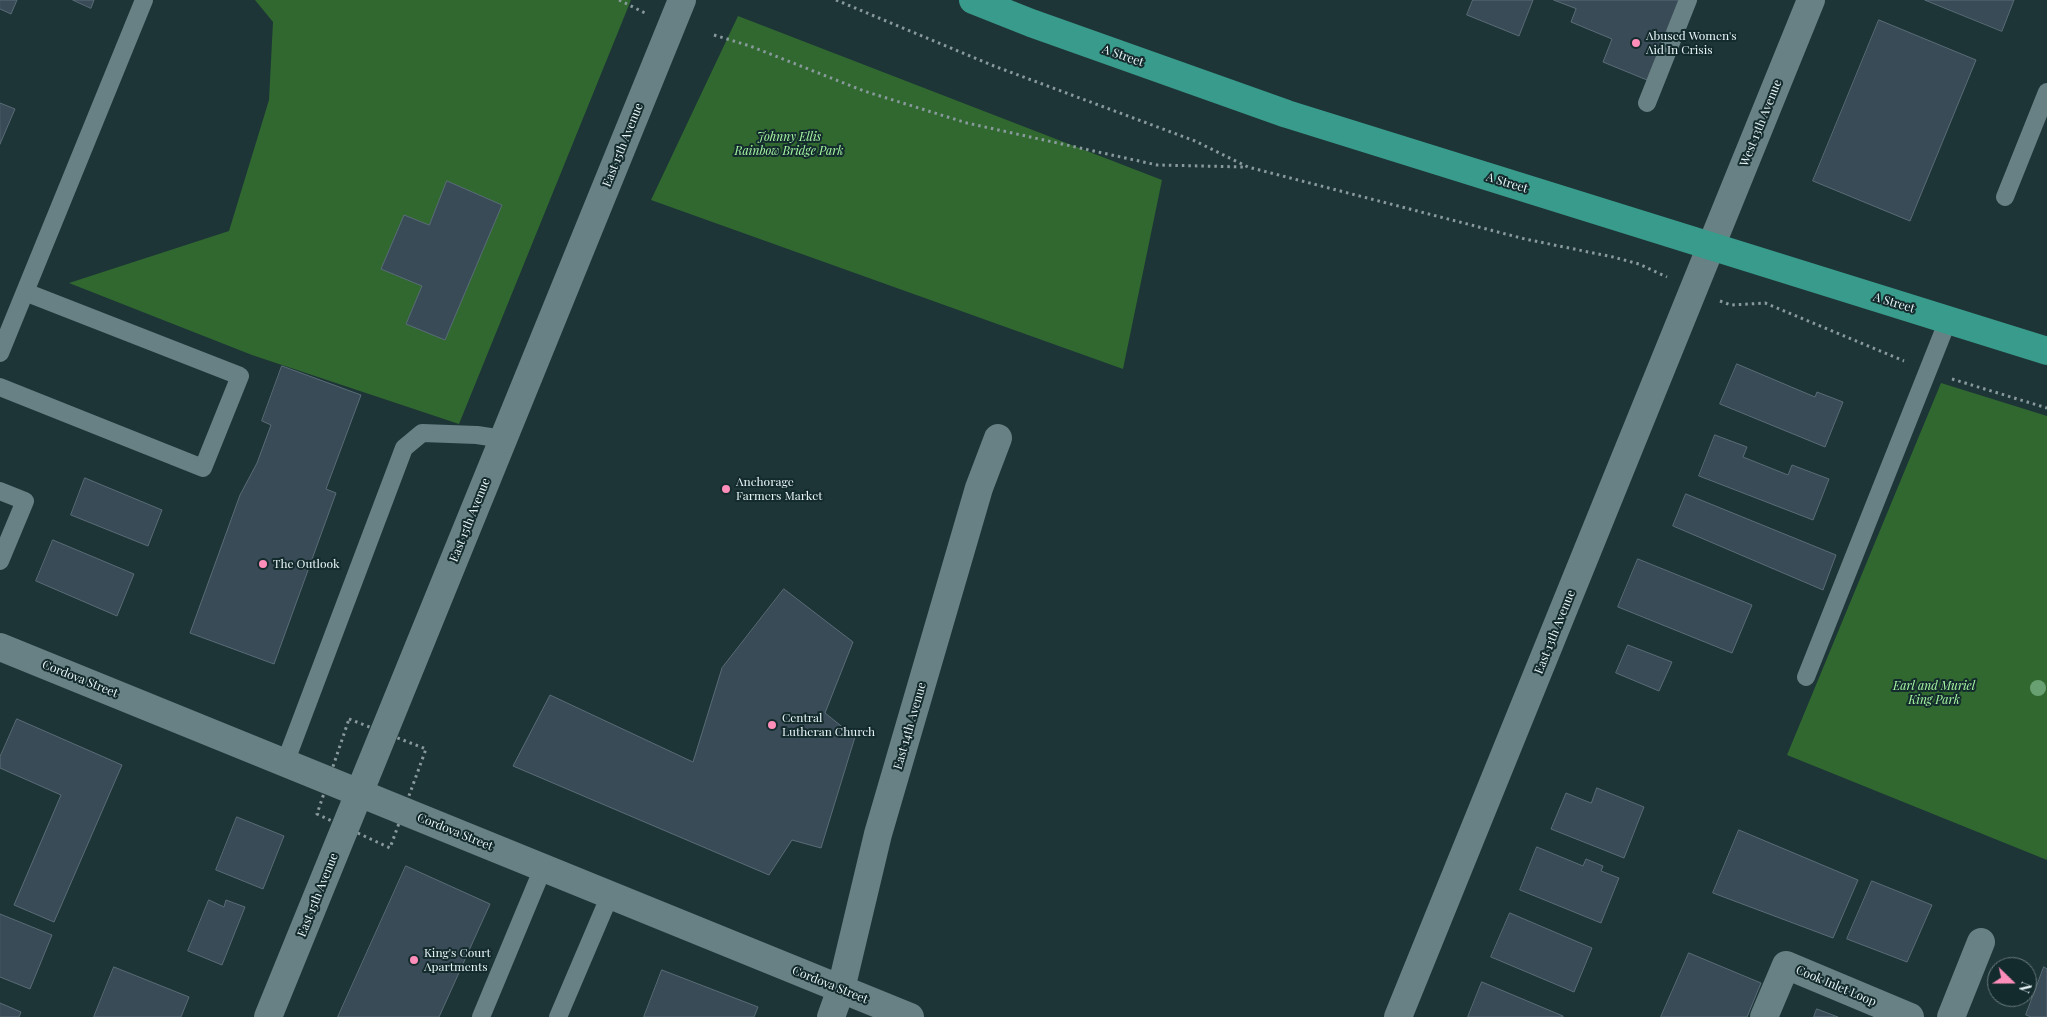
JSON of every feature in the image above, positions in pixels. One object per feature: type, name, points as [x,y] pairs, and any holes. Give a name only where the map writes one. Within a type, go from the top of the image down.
[{"type":"main road","name":"A Street","points":[[973,0],[1031,24],[1287,114],[2047,351]]},
{"type":"street","name":"West 13th Avenue","points":[[1711,247],[1811,0]]},
{"type":"street","name":"East 15th Avenue","points":[[268,1017],[677,11]]},
{"type":"street","name":"East 13th Avenue","points":[[1398,1017],[1711,247]]},
{"type":"street","name":"East 14th Avenue","points":[[831,1017],[841,989],[878,834],[979,488],[998,438]]},
{"type":"street","name":"Cordova Street","points":[[0,646],[910,1017]]},
{"type":"street","points":[[1952,1017],[1981,942]]},
{"type":"street","name":"Cook Inlet Loop","points":[[1764,1017],[1786,965],[1910,1017]]},
{"type":"lane","points":[[0,353],[144,0]]},
{"type":"lane","points":[[1647,103],[1688,0]]},
{"type":"lane","points":[[2005,197],[2047,92]]},
{"type":"lane","points":[[0,387],[203,468],[240,376],[25,292]]},
{"type":"lane","points":[[1806,677],[1948,320]]},
{"type":"lane","points":[[285,763],[404,448],[422,433],[477,435],[503,439]]},
{"type":"lane","points":[[0,491],[25,500],[0,561]]},
{"type":"lane","points":[[481,1017],[542,868]]},
{"type":"lane","points":[[558,1017],[610,895]]},
{"type":"path","points":[[619,0],[645,13]]},
{"type":"path","points":[[836,0],[994,66],[1195,141],[1248,167],[1525,239],[1639,264],[1731,305],[1765,303],[1928,371],[2047,408]]},
{"type":"path","points":[[714,35],[750,46],[864,91],[967,124],[1157,165],[1248,167]]},
{"type":"green space","points":[[255,0],[631,0],[459,424],[252,355],[69,283],[229,231],[269,100],[273,22]]},
{"type":"green space","name":"Johnny Ellis Rainbow Bridge Park","points":[[738,16],[1162,180],[1123,369],[651,200]]},
{"type":"green space","name":"Earl and Muriel King Park","points":[[1941,383],[2047,416],[2047,860],[1787,755]]},
{"type":"building","points":[[0,0],[17,0],[11,14],[0,9]]},
{"type":"building","points":[[73,0],[94,0],[91,8]]},
{"type":"building","points":[[1473,0],[1533,0],[1519,36],[1467,15]]},
{"type":"building","name":"Abused Women's Aid In Crisis","points":[[1554,0],[1680,0],[1647,80],[1603,62],[1612,39],[1571,22],[1576,9]]},
{"type":"building","points":[[1925,0],[2014,0],[2002,31]]},
{"type":"building","points":[[1879,20],[1976,60],[1910,221],[1813,181]]},
{"type":"building","points":[[0,103],[15,109],[0,144]]},
{"type":"building","points":[[447,181],[502,205],[445,340],[406,324],[422,286],[381,269],[404,215],[429,225]]},
{"type":"building","points":[[1737,364],[1815,397],[1817,392],[1843,402],[1825,447],[1720,404]]},
{"type":"building","name":"The Outlook","points":[[282,366],[361,395],[326,489],[336,493],[274,664],[190,633],[240,495],[257,463],[271,425],[262,421]]},
{"type":"building","points":[[1715,435],[1747,447],[1743,457],[1788,475],[1792,465],[1829,479],[1813,520],[1699,476]]},
{"type":"building","points":[[85,478],[162,510],[148,546],[71,515]]},
{"type":"building","points":[[1686,494],[1836,555],[1823,590],[1673,526]]},
{"type":"building","points":[[53,540],[134,574],[117,616],[36,581]]},
{"type":"building","points":[[1638,559],[1752,605],[1732,653],[1618,607]]},
{"type":"building","name":"Central Lutheran Church","points":[[784,589],[853,642],[825,713],[855,737],[821,848],[792,840],[769,875],[513,766],[550,695],[693,762],[722,668]]},
{"type":"building","points":[[1628,645],[1672,662],[1659,691],[1616,673]]},
{"type":"building","points":[[17,719],[122,765],[54,922],[14,905],[61,795],[0,768],[0,757]]},
{"type":"building","points":[[1597,788],[1644,807],[1624,858],[1551,829],[1566,793],[1591,803]]},
{"type":"building","points":[[237,817],[284,836],[263,889],[216,870]]},
{"type":"building","points":[[1739,830],[1858,880],[1833,938],[1713,893]]},
{"type":"building","points":[[1537,847],[1583,866],[1586,859],[1603,866],[1601,871],[1619,878],[1601,923],[1520,890]]},
{"type":"building","name":"King's Court Apartments","points":[[406,866],[490,904],[439,1017],[338,1017]]},
{"type":"building","points":[[1872,881],[1932,905],[1907,962],[1847,939]]},
{"type":"building","points":[[209,900],[224,907],[226,900],[245,907],[222,965],[188,951]]},
{"type":"building","points":[[1510,913],[1592,948],[1574,992],[1491,957]]},
{"type":"building","points":[[0,914],[52,935],[30,989],[0,977]]},
{"type":"building","points":[[1689,953],[1761,983],[1747,1017],[1661,1017]]},
{"type":"building","points":[[114,967],[189,997],[181,1017],[94,1017]]},
{"type":"building","points":[[2044,967],[2047,969],[2047,1017],[2031,1017],[2026,1015],[2029,1007],[2037,1007],[2037,986]]},
{"type":"building","points":[[662,970],[758,1007],[754,1017],[644,1017]]},
{"type":"building","points":[[1482,982],[1563,1016],[1563,1017],[1468,1017]]},
{"type":"building","points":[[0,1003],[21,1012],[19,1017],[0,1017]]},
{"type":"building","points":[[1817,1009],[1838,1017],[1814,1017]]},
{"type":"place","name":"Abused Women's Aid In Crisis","points":[[1636,43]]},
{"type":"place","name":"Anchorage Farmers Market","points":[[726,489]]},
{"type":"place","name":"The Outlook","points":[[263,564]]},
{"type":"place","name":"Central Lutheran Church","points":[[772,725]]},
{"type":"place","name":"King's Court Apartments","points":[[414,960]]}]
